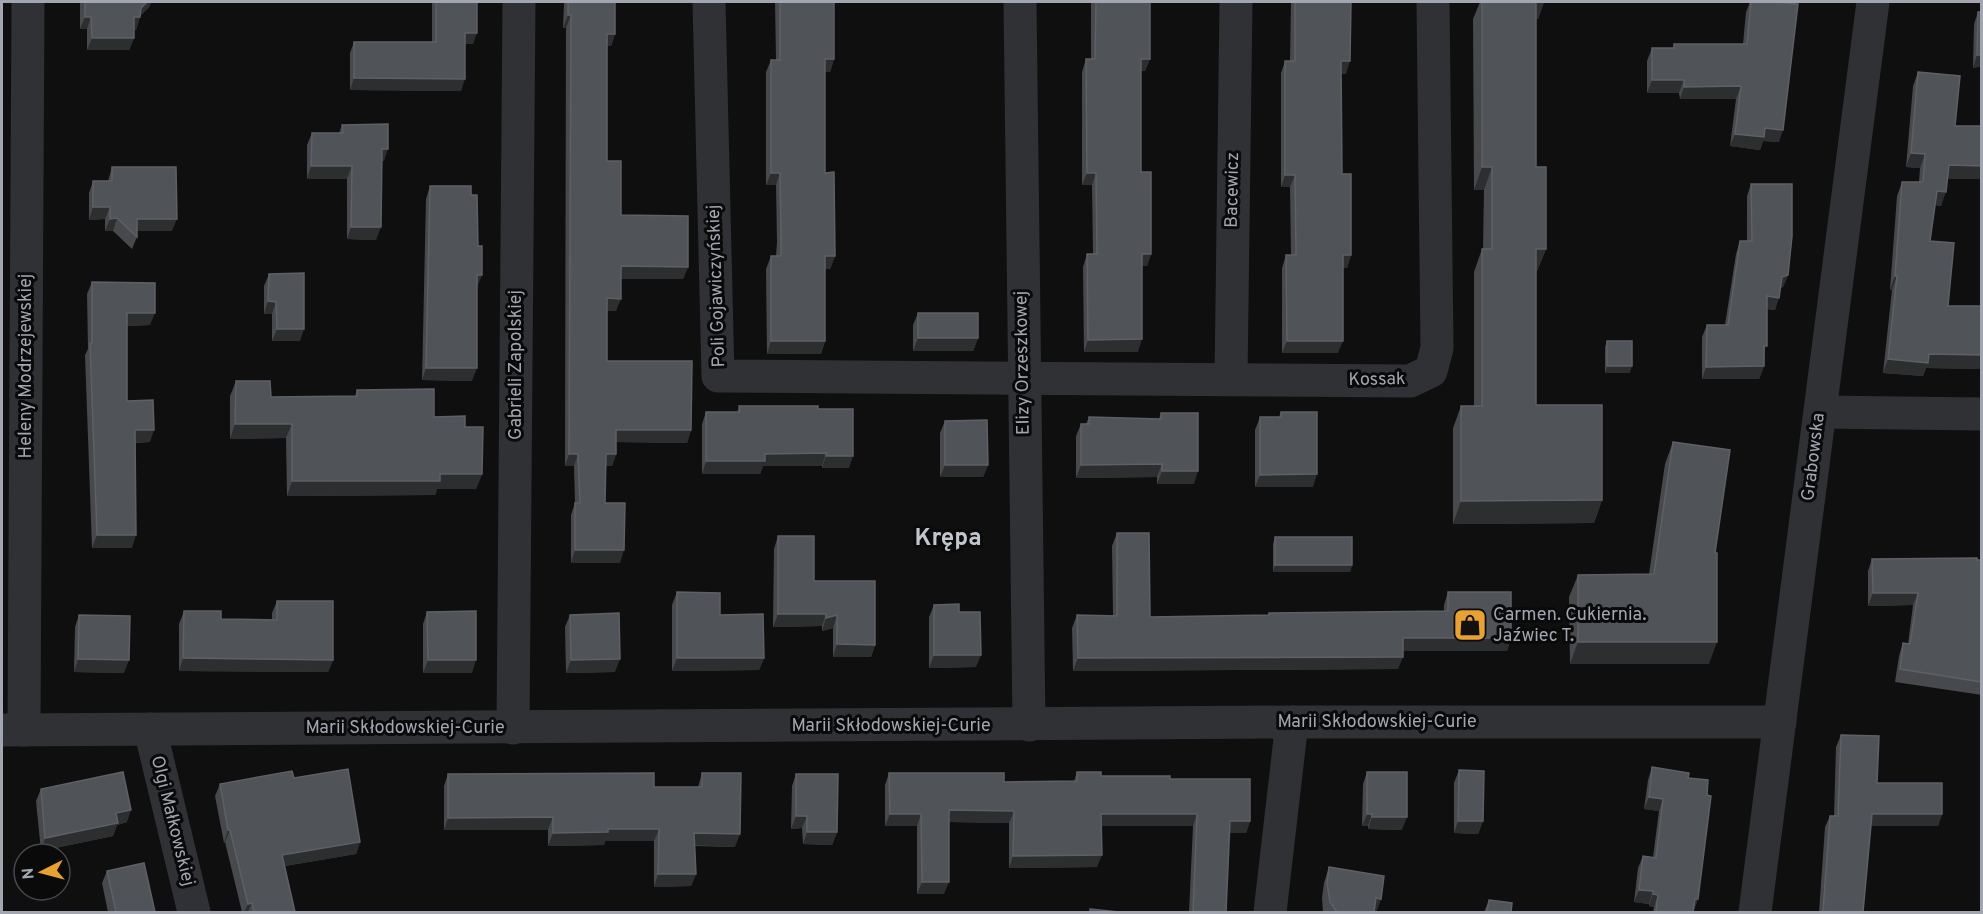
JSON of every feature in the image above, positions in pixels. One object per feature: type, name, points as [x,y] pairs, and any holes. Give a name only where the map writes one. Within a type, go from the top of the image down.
[{"type":"street","name":"Heleny Modrzejewskiej","points":[[13,730],[13,381],[28,2]]},
{"type":"street","name":"Gabrieli Zapolskiej","points":[[513,728],[519,2]]},
{"type":"street","name":"Poli Gojawiczyńskiej","points":[[709,2],[718,376],[1023,377]]},
{"type":"street","name":"Elizy Orzeszkowej","points":[[1020,2],[1029,725]]},
{"type":"street","name":"Bacewicz","points":[[1231,379],[1236,2]]},
{"type":"street","name":"Kossak","points":[[1023,377],[1410,381],[1431,371],[1437,348],[1433,2]]},
{"type":"street","name":"Grabowska","points":[[1755,912],[1873,2]]},
{"type":"street","points":[[1820,412],[1982,414]]},
{"type":"street","name":"Marii Skłodowskiej-Curie","points":[[13,730],[1292,722],[1780,722]]},
{"type":"street","points":[[1270,912],[1292,722]]},
{"type":"street","name":"Olgi Małkowskiej","points":[[150,729],[194,912]]},
{"type":"building","points":[[85,2],[147,2],[141,8],[140,17],[134,17],[134,38],[92,38],[91,17],[85,17]]},
{"type":"building","points":[[436,2],[477,2],[477,33],[465,33],[465,79],[354,78],[354,42],[436,42]]},
{"type":"building","points":[[568,2],[615,2],[615,34],[607,34],[607,161],[621,161],[621,215],[688,216],[688,267],[621,266],[621,299],[607,298],[607,361],[692,361],[691,430],[616,430],[616,454],[606,454],[605,503],[625,503],[624,550],[575,550],[575,503],[580,503],[578,454],[569,454],[571,15],[568,15]]},
{"type":"building","points":[[780,2],[834,2],[834,59],[825,59],[825,173],[834,172],[835,256],[825,256],[825,341],[771,341],[771,256],[781,256],[780,173],[771,173],[771,60],[780,60]]},
{"type":"building","points":[[1096,2],[1150,2],[1150,59],[1141,59],[1141,172],[1151,172],[1151,254],[1142,254],[1142,339],[1088,340],[1087,254],[1097,254],[1096,173],[1087,173],[1086,59],[1095,59]]},
{"type":"building","points":[[1295,2],[1351,2],[1350,61],[1341,61],[1342,174],[1351,174],[1351,255],[1343,255],[1343,341],[1287,341],[1286,255],[1296,255],[1295,175],[1285,175],[1285,61],[1295,61]]},
{"type":"building","points":[[1482,2],[1536,2],[1536,167],[1546,167],[1546,249],[1536,249],[1536,405],[1602,405],[1602,500],[1461,501],[1461,406],[1482,406],[1482,249],[1492,249],[1492,167],[1482,167]]},
{"type":"building","points":[[1751,2],[1798,4],[1783,130],[1765,128],[1764,137],[1735,134],[1741,86],[1684,87],[1684,80],[1652,80],[1652,48],[1674,48],[1674,44],[1747,44]]},
{"type":"building","points":[[1978,12],[1982,12],[1982,55],[1977,55]]},
{"type":"building","points":[[1918,72],[1960,76],[1955,126],[1982,126],[1982,166],[1949,165],[1946,192],[1937,191],[1930,241],[1954,243],[1948,306],[1982,306],[1982,355],[1929,354],[1928,363],[1888,359],[1897,276],[1895,276],[1902,182],[1923,182],[1925,154],[1911,153]]},
{"type":"building","points":[[388,124],[388,149],[382,149],[381,227],[351,227],[352,166],[311,166],[312,133],[343,133],[342,125]]},
{"type":"building","points":[[112,167],[176,167],[177,219],[137,219],[137,237],[117,218],[110,219],[110,207],[93,207],[93,181],[112,181]]},
{"type":"building","points":[[1751,184],[1792,184],[1792,236],[1788,275],[1782,277],[1779,298],[1767,296],[1767,346],[1764,346],[1764,366],[1706,367],[1707,325],[1728,325],[1740,241],[1752,241]]},
{"type":"building","points":[[430,186],[471,186],[471,195],[477,195],[478,246],[482,246],[482,275],[477,275],[477,368],[426,368]]},
{"type":"building","points":[[304,273],[304,329],[277,329],[276,302],[268,301],[269,274]]},
{"type":"building","points":[[92,282],[155,283],[155,313],[127,313],[127,401],[153,400],[154,430],[135,430],[136,535],[97,535],[90,343],[92,343]]},
{"type":"building","points":[[918,313],[978,313],[978,338],[918,338]]},
{"type":"building","points":[[1607,341],[1632,341],[1632,366],[1607,366]]},
{"type":"building","points":[[236,381],[270,381],[271,397],[357,396],[357,390],[434,389],[434,417],[465,416],[465,427],[483,427],[482,474],[440,474],[440,481],[292,481],[292,424],[235,424]]},
{"type":"building","points":[[739,406],[818,406],[818,409],[853,409],[853,456],[826,456],[826,453],[765,454],[765,461],[706,461],[706,412],[740,412]]},
{"type":"building","points":[[1281,412],[1317,412],[1317,474],[1260,475],[1260,417],[1281,417]]},
{"type":"building","points":[[1161,413],[1198,413],[1198,471],[1162,471],[1162,464],[1081,465],[1081,424],[1089,424],[1089,417],[1161,419]]},
{"type":"building","points":[[987,420],[988,465],[945,465],[945,421]]},
{"type":"building","points":[[1673,442],[1730,450],[1715,553],[1717,553],[1717,642],[1578,642],[1578,575],[1654,574]]},
{"type":"building","points":[[1117,533],[1149,533],[1150,617],[1448,611],[1448,592],[1511,592],[1511,638],[1403,638],[1403,657],[1078,658],[1077,615],[1117,616]]},
{"type":"building","points":[[778,536],[814,536],[814,581],[875,581],[875,645],[837,644],[837,615],[826,618],[826,614],[778,614]]},
{"type":"building","points":[[1275,537],[1352,537],[1352,565],[1275,565]]},
{"type":"building","points":[[1977,558],[1977,560],[1982,560],[1982,682],[1900,669],[1903,643],[1910,644],[1918,593],[1873,593],[1872,559]]},
{"type":"building","points":[[677,592],[720,593],[720,615],[763,614],[764,658],[677,658]]},
{"type":"building","points":[[277,601],[333,601],[333,660],[183,658],[184,611],[221,611],[221,619],[277,620]]},
{"type":"building","points":[[959,604],[959,612],[980,612],[981,655],[934,655],[934,605]]},
{"type":"building","points":[[476,611],[476,660],[428,660],[427,612]]},
{"type":"building","points":[[619,613],[620,659],[571,660],[570,615]]},
{"type":"building","points":[[79,615],[130,616],[129,660],[78,659]]},
{"type":"building","points":[[1841,735],[1879,736],[1877,783],[1942,783],[1942,814],[1872,814],[1863,912],[1823,912],[1830,816],[1838,816]]},
{"type":"building","points":[[1652,767],[1689,773],[1688,778],[1708,780],[1707,795],[1711,796],[1698,899],[1695,899],[1693,912],[1656,912],[1658,895],[1653,894],[1653,891],[1639,890],[1643,856],[1656,858],[1663,799],[1649,797]]},
{"type":"building","points":[[348,769],[360,842],[282,855],[295,912],[254,912],[252,903],[248,904],[230,830],[228,830],[220,784],[292,771],[294,778]]},
{"type":"building","points":[[1459,770],[1484,771],[1483,821],[1458,821]]},
{"type":"building","points":[[123,772],[131,810],[116,813],[118,823],[45,838],[41,789]]},
{"type":"building","points":[[1077,772],[1101,772],[1101,776],[1170,776],[1170,779],[1250,779],[1250,821],[1230,821],[1226,912],[1193,912],[1197,814],[1101,814],[1102,855],[1013,856],[1014,811],[949,810],[949,882],[922,882],[921,814],[890,814],[889,773],[1004,773],[1004,782],[1077,781]]},
{"type":"building","points":[[1367,772],[1407,772],[1407,817],[1372,817],[1372,814],[1367,814]]},
{"type":"building","points":[[654,773],[654,787],[702,787],[702,773],[741,773],[740,834],[694,833],[696,874],[658,874],[659,829],[608,829],[608,832],[553,833],[553,817],[448,818],[448,774]]},
{"type":"building","points":[[796,774],[838,774],[837,832],[807,832],[807,816],[796,816]]},
{"type":"building","points":[[144,863],[155,912],[116,912],[107,871]]},
{"type":"building","points":[[1329,867],[1384,876],[1381,899],[1376,898],[1374,912],[1337,912],[1330,902],[1327,883]]},
{"type":"building","points":[[1489,900],[1512,903],[1511,912],[1487,912]]},
{"type":"building","points":[[1090,909],[1119,912],[1090,912]]},
{"type":"place","name":"Carmen. Cukiernia. Jaźwiec T.","points":[[1470,625]]},
{"type":"district","name":"Krępa","points":[[948,539]]}]
